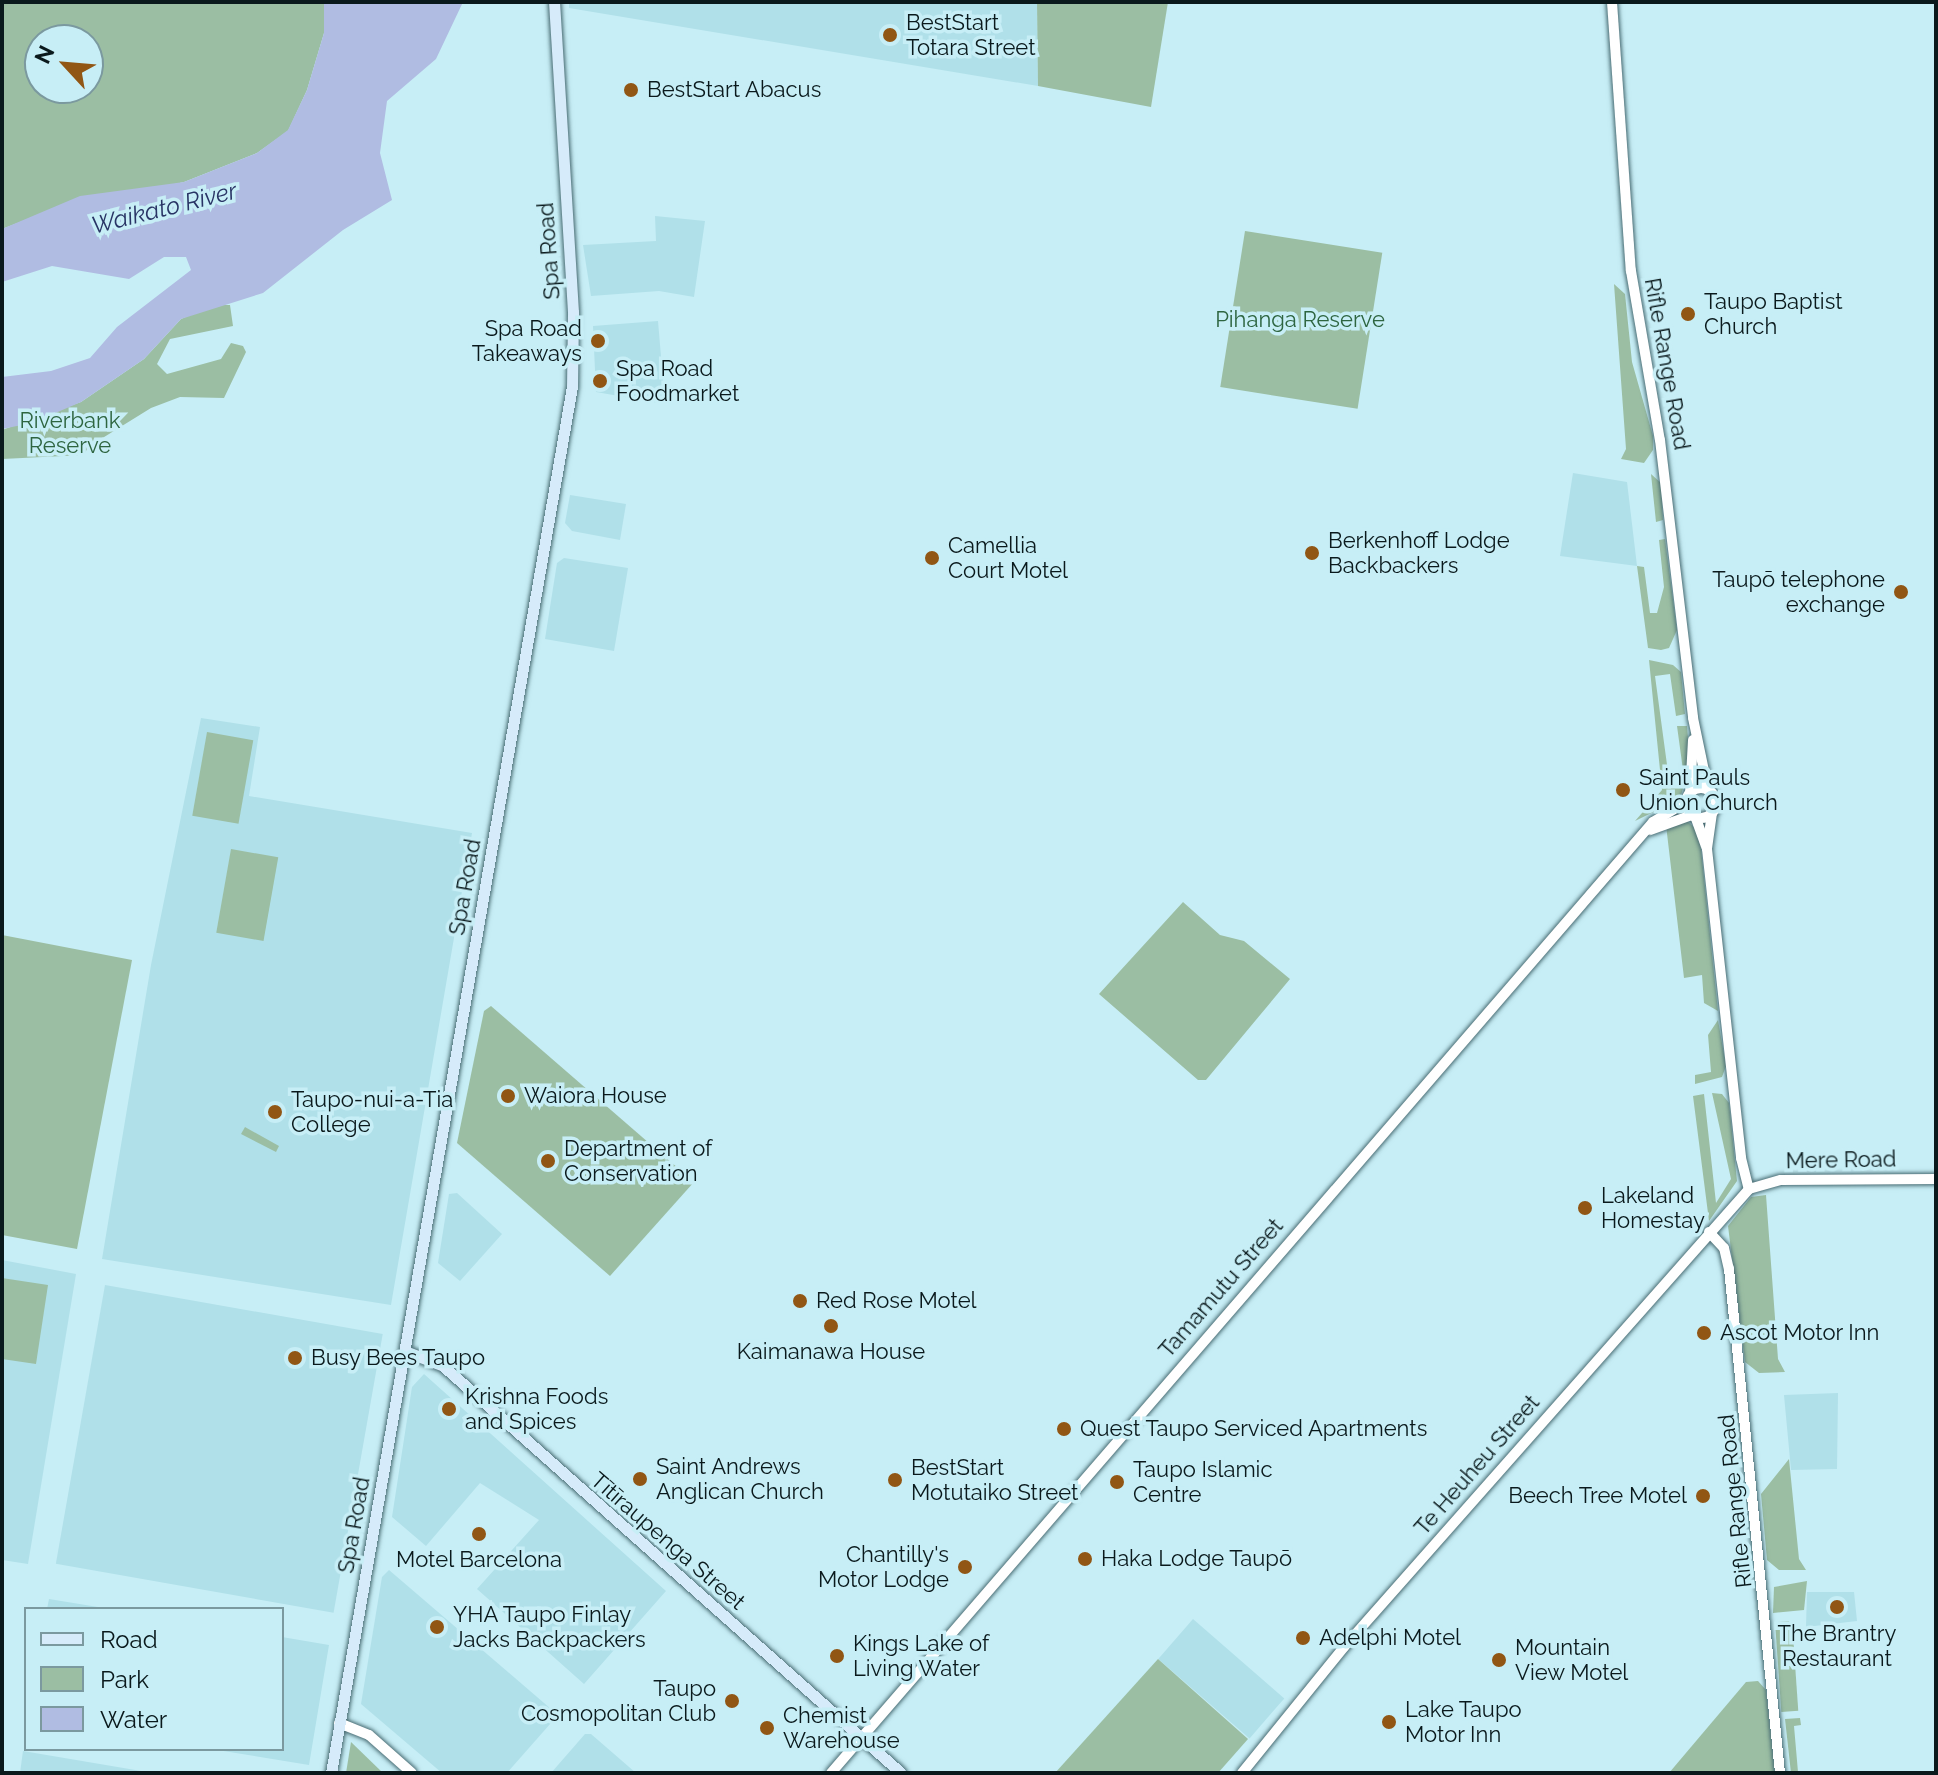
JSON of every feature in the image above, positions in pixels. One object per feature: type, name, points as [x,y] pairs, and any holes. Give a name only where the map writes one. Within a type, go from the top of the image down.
[{"type":"main road","name":"Spa Road","points":[[331,1773],[572,387],[573,312],[554,2]]},
{"type":"main road","name":"Tītīraupenga Street","points":[[405,1351],[442,1365],[901,1773]]},
{"type":"street","name":"Rifle Range Road","points":[[1612,2],[1631,271],[1664,468],[1695,731],[1708,790],[1715,799],[1707,849],[1741,1158],[1749,1189]]},
{"type":"street","name":"Rifle Range Road","points":[[1695,731],[1688,798],[1707,849]]},
{"type":"street","points":[[1688,798],[1708,790]]},
{"type":"street","name":"Tamamutu Street","points":[[831,1773],[1644,833],[1664,812],[1688,798]]},
{"type":"street","points":[[1693,816],[1712,813]]},
{"type":"street","name":"Tamamutu Street","points":[[1644,833],[1693,816]]},
{"type":"street","name":"Mere Road","points":[[1749,1189],[1781,1180],[1936,1179]]},
{"type":"street","name":"Te Heuheu Street","points":[[1242,1773],[1344,1647],[1749,1189]]},
{"type":"street","name":"Rifle Range Road","points":[[1709,1232],[1724,1248],[1729,1269],[1780,1773]]},
{"type":"street","points":[[339,1723],[369,1735],[412,1773]]},
{"type":"shaded area","points":[[569,2],[1037,2],[1038,86],[569,8]]},
{"type":"shaded area","points":[[655,216],[705,221],[694,297],[659,291],[591,296],[583,245],[656,241]]},
{"type":"shaded area","points":[[658,321],[665,404],[596,392],[593,326]]},
{"type":"shaded area","points":[[1573,473],[1627,482],[1637,566],[1560,556]]},
{"type":"shaded area","points":[[570,495],[626,504],[620,540],[572,531],[565,523]]},
{"type":"shaded area","points":[[564,558],[628,568],[614,651],[545,639],[557,563]]},
{"type":"shaded area","name":"Taupo-nui-a-Tia College","points":[[201,718],[260,727],[249,796],[472,833],[391,1305],[102,1259],[151,965]]},
{"type":"shaded area","points":[[457,1193],[502,1234],[460,1281],[438,1263],[449,1194]]},
{"type":"shaded area","points":[[2,1260],[76,1274],[28,1564],[2,1560]]},
{"type":"shaded area","points":[[105,1285],[383,1334],[334,1613],[56,1564]]},
{"type":"shaded area","points":[[424,1374],[666,1591],[584,1684],[477,1589],[539,1520],[480,1483],[426,1546],[392,1517],[412,1387]]},
{"type":"shaded area","points":[[1838,1393],[1837,1469],[1791,1470],[1784,1395]]},
{"type":"shaded area","points":[[389,1570],[558,1715],[507,1773],[442,1773],[361,1704],[382,1577]]},
{"type":"shaded area","points":[[1807,1592],[1854,1592],[1857,1621],[1806,1627]]},
{"type":"shaded area","points":[[49,1599],[98,1607],[47,1607]]},
{"type":"shaded area","points":[[1193,1619],[1284,1698],[1250,1738],[1158,1659]]},
{"type":"shaded area","points":[[284,1637],[329,1645],[309,1765],[223,1751],[284,1751]]},
{"type":"shaded area","points":[[585,1734],[591,1734],[636,1773],[551,1773]]},
{"type":"shaded area","points":[[23,1751],[153,1773],[20,1773]]},
{"type":"green space","points":[[2,2],[324,2],[324,33],[307,90],[288,131],[257,153],[184,182],[41,214],[2,229]]},
{"type":"green space","points":[[1037,2],[1168,2],[1151,107],[1038,86]]},
{"type":"green space","name":"Pihanga Reserve","points":[[1245,231],[1382,253],[1358,409],[1220,387]]},
{"type":"green space","points":[[1614,284],[1625,294],[1632,362],[1653,436],[1653,450],[1644,463],[1621,459],[1626,449]]},
{"type":"green space","name":"Riverbank Reserve","points":[[213,305],[230,305],[233,326],[170,339],[157,364],[167,374],[221,359],[231,343],[243,346],[246,352],[224,398],[180,397],[151,408],[88,447],[84,455],[2,459],[2,430],[81,402],[144,359],[181,319]]},
{"type":"green space","points":[[1651,474],[1661,483],[1663,520],[1656,522]]},
{"type":"green space","points":[[1665,539],[1677,630],[1669,648],[1661,650],[1648,648],[1637,566],[1644,567],[1650,613],[1657,613],[1664,587],[1659,540]]},
{"type":"green space","points":[[1649,660],[1673,665],[1681,672],[1685,714],[1676,716],[1670,674],[1655,676],[1668,772],[1683,770],[1677,726],[1687,726],[1690,762],[1680,799],[1635,821],[1662,790]]},
{"type":"green space","points":[[207,732],[253,740],[239,824],[192,816]]},
{"type":"green space","points":[[1687,821],[1696,829],[1701,849],[1718,1011],[1704,1003],[1702,975],[1684,978],[1666,825]]},
{"type":"green space","points":[[231,849],[278,857],[264,941],[216,933]]},
{"type":"green space","points":[[1183,902],[1220,935],[1244,941],[1290,979],[1206,1080],[1198,1080],[1099,994]]},
{"type":"green space","points":[[2,935],[132,960],[77,1249],[2,1235]]},
{"type":"green space","points":[[491,1006],[694,1182],[610,1276],[457,1143],[484,1011]]},
{"type":"green space","points":[[1718,1020],[1726,1066],[1722,1077],[1695,1084],[1695,1075],[1711,1072],[1708,1035]]},
{"type":"green space","points":[[1712,1093],[1722,1094],[1729,1103],[1737,1181],[1709,1221],[1693,1096],[1704,1094],[1716,1203],[1731,1179]]},
{"type":"green space","points":[[245,1127],[279,1146],[276,1152],[241,1134]]},
{"type":"green space","points":[[1766,1195],[1778,1359],[1785,1372],[1759,1373],[1745,1362],[1728,1226],[1751,1197]]},
{"type":"green space","points":[[2,1278],[48,1285],[36,1364],[2,1359]]},
{"type":"green space","points":[[1789,1459],[1799,1559],[1806,1570],[1779,1570],[1767,1560],[1761,1494]]},
{"type":"green space","points":[[1807,1581],[1804,1610],[1773,1613],[1774,1587]]},
{"type":"green space","points":[[1792,1621],[1798,1711],[1781,1712],[1775,1622]]},
{"type":"green space","points":[[1158,1659],[1248,1739],[1218,1773],[1055,1773]]},
{"type":"green space","points":[[1758,1681],[1766,1690],[1775,1773],[1669,1773],[1746,1682]]},
{"type":"green space","points":[[1800,1718],[1801,1725],[1794,1726],[1798,1772],[1806,1773],[1791,1773],[1785,1719]]},
{"type":"green space","points":[[351,1742],[383,1773],[346,1773]]},
{"type":"water","name":"Waikato River","points":[[324,2],[463,2],[436,59],[387,101],[380,153],[392,200],[343,230],[263,293],[181,319],[144,359],[81,402],[32,423],[2,429],[2,377],[51,371],[90,358],[117,327],[191,270],[186,257],[164,257],[129,279],[52,266],[2,282],[2,229],[80,196],[184,182],[257,153],[288,130],[307,90],[324,33]]},
{"type":"place","name":"BestStart Totara Street","points":[[890,35]]},
{"type":"place","name":"BestStart Abacus","points":[[631,90]]},
{"type":"place","name":"Taupo Baptist Church","points":[[1688,314]]},
{"type":"place","name":"Spa Road Takeaways","points":[[598,341]]},
{"type":"place","name":"Spa Road Foodmarket","points":[[600,381]]},
{"type":"place","name":"Berkenhoff Lodge Backbackers","points":[[1312,553]]},
{"type":"place","name":"Camellia Court Motel","points":[[932,558]]},
{"type":"place","name":"Taupō telephone exchange","points":[[1901,592]]},
{"type":"place","name":"Saint Pauls Union Church","points":[[1623,790]]},
{"type":"place","name":"Waiora House","points":[[508,1096]]},
{"type":"place","name":"Taupo-nui-a-Tia College","points":[[275,1112]]},
{"type":"place","name":"Department of Conservation","points":[[548,1161]]},
{"type":"place","name":"Lakeland Homestay","points":[[1585,1208]]},
{"type":"place","name":"Red Rose Motel","points":[[800,1301]]},
{"type":"place","name":"Kaimanawa House","points":[[831,1326]]},
{"type":"place","name":"Ascot Motor Inn","points":[[1704,1333]]},
{"type":"place","name":"Busy Bees Taupo","points":[[295,1358]]},
{"type":"place","name":"Krishna Foods and Spices","points":[[449,1409]]},
{"type":"place","name":"Quest Taupo Serviced Apartments","points":[[1064,1429]]},
{"type":"place","name":"Saint Andrews Anglican Church","points":[[640,1479]]},
{"type":"place","name":"BestStart Motutaiko Street","points":[[895,1480]]},
{"type":"place","name":"Taupo Islamic Centre","points":[[1117,1482]]},
{"type":"place","name":"Beech Tree Motel","points":[[1703,1496]]},
{"type":"place","name":"Motel Barcelona","points":[[479,1534]]},
{"type":"place","name":"Haka Lodge Taupō","points":[[1085,1559]]},
{"type":"place","name":"Chantilly's Motor Lodge","points":[[965,1567]]},
{"type":"place","name":"The Brantry Restaurant","points":[[1837,1607]]},
{"type":"place","name":"YHA Taupo Finlay Jacks Backpackers","points":[[437,1627]]},
{"type":"place","name":"Adelphi Motel","points":[[1303,1638]]},
{"type":"place","name":"Kings Lake of Living Water","points":[[837,1656]]},
{"type":"place","name":"Mountain View Motel","points":[[1499,1660]]},
{"type":"place","name":"Taupo Cosmopolitan Club","points":[[732,1701]]},
{"type":"place","name":"Lake Taupo Motor Inn","points":[[1389,1722]]},
{"type":"place","name":"Chemist Warehouse","points":[[767,1728]]}]
